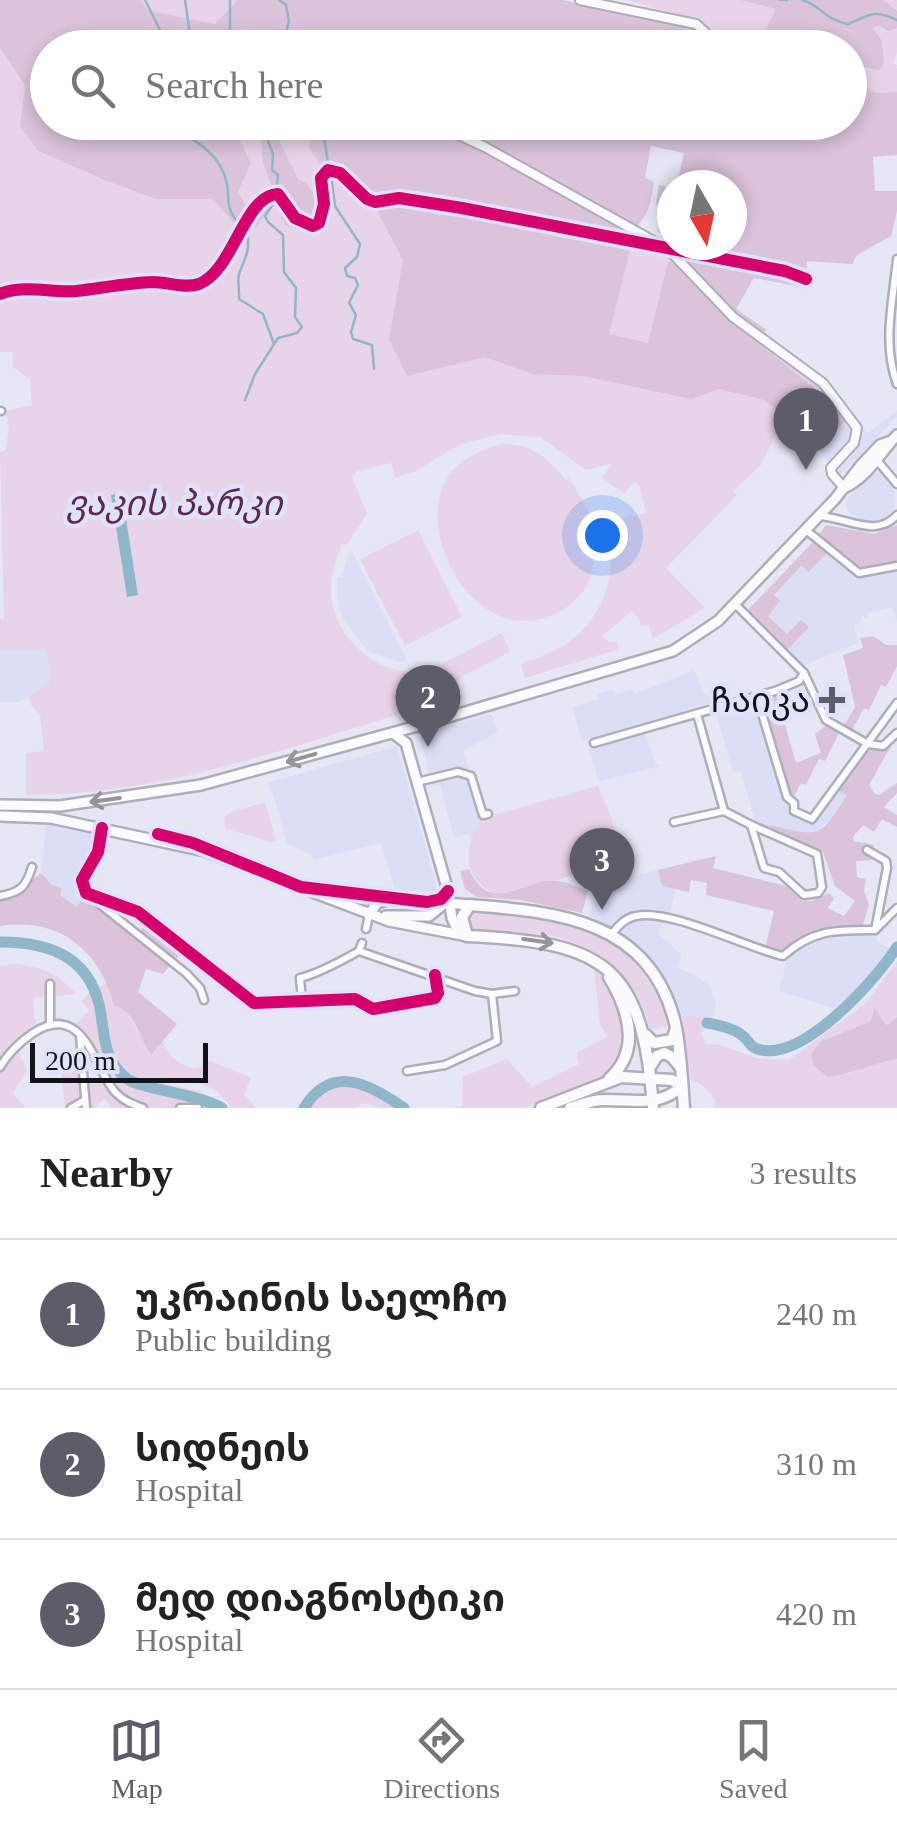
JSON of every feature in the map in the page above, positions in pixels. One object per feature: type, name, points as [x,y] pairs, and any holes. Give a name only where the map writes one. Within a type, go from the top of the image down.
[{"type":"main road","points":[[0,805],[60,806],[186,788],[658,657],[704,633],[818,516],[848,479],[894,438]]},
{"type":"main road","points":[[406,743],[421,725]]},
{"type":"main road","points":[[392,733],[406,743],[448,891],[447,903],[454,924],[467,936]]},
{"type":"main road","points":[[0,816],[51,818],[206,851],[372,916],[429,931],[556,944],[603,967],[632,998],[645,1033],[653,1106]]},
{"type":"main road","points":[[427,902],[441,899],[448,891]]},
{"type":"main road","points":[[448,891],[470,905]]},
{"type":"main road","points":[[372,916],[377,903],[392,898],[566,916],[611,935],[650,969],[669,1004],[676,1028],[684,1108]]},
{"type":"main road","points":[[372,916],[428,916],[447,903]]},
{"type":"main road","points":[[467,936],[462,918],[470,905]]},
{"type":"main road","points":[[596,1088],[620,1069],[630,1037],[623,1004],[603,967]]},
{"type":"main road","points":[[645,1033],[656,1044],[666,1044],[673,1039],[676,1028]]},
{"type":"main road","points":[[650,1074],[658,1055],[664,1053],[680,1067]]},
{"type":"main road","points":[[541,1108],[621,1077],[650,1074],[682,1086]]},
{"type":"main road","points":[[628,1077],[636,1087],[628,1102]]},
{"type":"main road","points":[[570,1108],[598,1100],[653,1106],[682,1086]]},
{"type":"street","points":[[580,0],[696,24],[703,30]]},
{"type":"street","points":[[470,140],[657,244]]},
{"type":"street","points":[[0,294],[24,288],[50,292],[143,283],[200,284],[224,260],[254,210],[268,195],[278,194],[302,223],[314,226],[319,222],[324,204],[321,178],[328,170],[340,173],[375,202],[398,198],[657,245]]},
{"type":"street","points":[[897,259],[888,338],[889,363],[897,384]]},
{"type":"street","points":[[679,260],[726,312],[823,383],[849,414],[857,438],[832,468],[832,474],[844,488]]},
{"type":"street","points":[[730,260],[806,279]]},
{"type":"street","points":[[874,457],[897,484]]},
{"type":"street","points":[[818,516],[834,516],[870,527],[889,523],[897,515]]},
{"type":"street","points":[[805,529],[859,573],[897,566]]},
{"type":"street","points":[[735,604],[804,673],[826,720],[868,744],[883,746],[897,733]]},
{"type":"street","points":[[594,743],[757,697],[798,681],[804,673]]},
{"type":"street","points":[[757,697],[787,797],[794,803],[794,812],[812,819],[897,703]]},
{"type":"street","points":[[697,714],[724,811]]},
{"type":"street","points":[[417,782],[466,773],[471,776],[483,815],[488,814]]},
{"type":"street","points":[[674,822],[724,811],[817,854],[822,887],[818,894],[804,894],[779,872],[764,868],[751,825]]},
{"type":"street","points":[[102,828],[98,852],[82,880],[86,893],[187,974],[200,988],[204,1000]]},
{"type":"street","points":[[866,850],[886,861],[887,868],[875,930]]},
{"type":"street","points":[[0,896],[18,892],[26,884],[32,867]]},
{"type":"street","points":[[86,893],[138,912],[254,1003],[355,999],[373,1009],[435,998],[435,975]]},
{"type":"street","points":[[611,935],[639,914],[662,916],[783,956],[814,934],[875,930],[897,908]]},
{"type":"street","points":[[366,929],[372,916]]},
{"type":"street","points":[[302,1000],[300,978],[315,974],[361,947],[476,991],[492,994],[515,990]]},
{"type":"street","points":[[50,984],[50,1026]]},
{"type":"street","points":[[407,1071],[446,1065],[497,1042],[492,994]]},
{"type":"street","points":[[0,1067],[16,1046],[36,1030],[50,1026],[80,1035],[92,1046],[112,1090],[128,1103],[143,1108]]},
{"type":"street","points":[[71,1108],[86,1104],[80,1035]]},
{"type":"street","points":[[180,1108],[198,1108]]},
{"type":"shaded area","points":[[0,0],[141,0],[147,10],[215,24],[238,0],[562,0],[703,30],[30,30],[30,140],[20,126],[25,86],[0,48]]},
{"type":"shaded area","points":[[740,0],[883,0],[897,11],[897,28],[873,28],[882,41],[884,64],[879,70],[867,68],[867,30],[768,30],[776,9]]},
{"type":"shaded area","points":[[867,90],[897,92],[897,155],[873,157],[875,191],[897,191],[891,236],[857,255],[852,264],[807,261],[806,288],[754,278],[736,309],[767,330],[755,341],[812,386],[845,421],[836,431],[816,439],[764,400],[719,389],[691,399],[584,376],[532,374],[485,357],[407,376],[389,340],[403,260],[369,195],[339,177],[331,181],[330,213],[321,228],[306,233],[285,225],[277,206],[271,206],[247,238],[213,199],[156,199],[38,151],[30,140],[240,140],[251,163],[238,192],[246,206],[246,216],[272,188],[263,163],[261,140],[280,140],[298,179],[317,198],[320,164],[309,147],[310,140],[867,140]]},
{"type":"shaded area","points":[[897,411],[897,417],[840,475],[811,441],[838,433],[848,420],[857,422],[868,433]]},
{"type":"shaded area","points":[[879,472],[893,485],[894,508],[880,521],[862,520],[846,508],[848,498],[870,475]]},
{"type":"shaded area","points":[[122,493],[138,595],[127,597],[111,495]]},
{"type":"shaded area","points":[[826,525],[874,534],[897,525],[897,562],[857,569],[818,536]]},
{"type":"shaded area","points":[[815,540],[828,552],[809,572],[801,566],[774,595],[780,601],[768,616],[787,634],[801,620],[809,627],[785,652],[747,611]]},
{"type":"shaded area","points":[[352,551],[406,658],[403,663],[369,652],[343,619],[337,577],[342,577]]},
{"type":"shaded area","points":[[828,552],[856,577],[897,570],[897,622],[892,607],[868,612],[868,618],[862,616],[859,624],[854,625],[858,643],[802,666],[785,652],[788,634],[767,615],[780,602],[774,595],[802,565],[810,572]]},
{"type":"shaded area","points":[[873,636],[886,645],[897,645],[897,666],[886,687],[881,685],[869,710],[864,708],[851,732],[843,727],[855,707],[843,655],[863,648],[860,638]]},
{"type":"shaded area","points":[[0,650],[46,650],[49,684],[19,702],[0,702]]},
{"type":"shaded area","points":[[694,670],[704,693],[714,702],[582,741],[572,707],[598,699],[597,694],[613,689],[615,694],[632,689],[634,694]]},
{"type":"shaded area","points":[[776,695],[796,763],[821,753],[815,734],[828,724],[840,731],[825,761],[819,759],[806,785],[801,783],[791,801],[759,700]]},
{"type":"shaded area","points":[[757,701],[789,815],[807,822],[834,789],[847,794],[832,818],[812,835],[771,825],[769,829],[755,821],[741,771],[733,773],[716,713]]},
{"type":"shaded area","points":[[491,714],[498,732],[463,751],[469,770],[475,768],[489,816],[483,818],[470,841],[468,834],[454,837],[440,785],[433,786],[420,738],[425,733]]},
{"type":"shaded area","points":[[645,731],[655,763],[660,766],[599,781],[589,748]]},
{"type":"shaded area","points":[[897,735],[869,785],[879,795],[897,783],[897,793],[884,807],[897,815],[897,827],[882,819],[874,832],[863,825],[853,837],[854,841],[874,845],[871,860],[856,861],[857,877],[866,879],[864,891],[869,905],[862,928],[810,934],[785,953],[765,949],[774,911],[706,895],[707,883],[691,880],[689,892],[662,886],[658,870],[716,856],[713,868],[786,886],[802,901],[829,893],[834,898],[828,908],[844,916],[855,901],[835,886],[823,852],[769,829],[771,825],[809,832],[824,827],[847,795],[834,789],[868,745],[881,748]]},
{"type":"shaded area","points":[[397,746],[436,884],[436,893],[431,896],[396,892],[381,843],[314,860],[312,855],[287,844],[267,783]]},
{"type":"shaded area","points":[[46,824],[101,834],[98,852],[82,880],[86,893],[78,907],[60,895],[41,873]]},
{"type":"shaded area","points":[[469,869],[487,891],[498,894],[560,881],[588,891],[582,913],[521,900],[477,897],[465,889],[460,871]]},
{"type":"shaded area","points":[[658,870],[662,886],[676,889],[669,917],[638,910],[618,920],[614,928],[589,915],[598,893],[631,877]]},
{"type":"shaded area","points":[[41,873],[77,907],[86,893],[138,933],[149,920],[185,948],[163,974],[146,969],[138,992],[177,1024],[151,1055],[132,1020],[114,1005],[107,985],[87,953],[74,942],[41,927],[0,926],[0,896]]},
{"type":"shaded area","points":[[641,917],[665,919],[658,934],[682,955],[677,968],[709,985],[716,1004],[713,1018],[682,1015],[669,984],[651,959],[616,930]]},
{"type":"shaded area","points":[[875,931],[877,941],[889,949],[855,991],[834,1008],[779,991],[788,956],[796,946],[815,935]]},
{"type":"shaded area","points":[[874,1008],[887,1025],[897,1017],[897,1059],[828,1077],[814,1066],[811,1054],[820,1042],[871,1021]]},
{"type":"green space","points":[[141,0],[238,0],[215,24],[147,10]]},
{"type":"green space","points":[[626,0],[897,0],[897,52],[893,64],[897,65],[897,92],[867,90],[867,30],[709,30],[701,21]]},
{"type":"green space","name":"ვაკის პარკი","points":[[0,48],[25,87],[20,126],[38,151],[156,199],[213,199],[245,236],[273,199],[308,229],[326,219],[334,160],[631,247],[657,244],[657,260],[671,260],[755,340],[817,386],[848,420],[838,433],[811,441],[781,423],[761,465],[666,568],[705,608],[653,639],[649,625],[640,626],[632,611],[602,636],[609,642],[617,641],[619,649],[525,678],[521,664],[573,639],[597,611],[610,577],[608,521],[646,513],[639,485],[634,482],[624,494],[602,478],[612,463],[586,470],[540,437],[501,434],[461,444],[416,471],[395,478],[391,463],[358,471],[352,476],[367,514],[347,545],[342,543],[331,589],[337,619],[355,645],[380,664],[409,672],[443,663],[502,633],[510,652],[462,676],[440,702],[287,749],[132,786],[26,795],[26,753],[44,751],[40,714],[28,696],[49,684],[50,668],[46,650],[0,650],[0,619],[4,619],[0,452],[6,450],[9,425],[5,411],[32,405],[30,380],[13,367],[12,352],[0,352]]},
{"type":"green space","points":[[240,140],[261,140],[272,189],[260,197],[246,216],[246,206],[237,192],[251,163]]},
{"type":"green space","points":[[280,140],[310,140],[309,147],[320,164],[320,197],[316,198],[298,179]]},
{"type":"green space","points":[[500,444],[529,449],[545,458],[566,480],[569,478],[593,526],[592,570],[585,589],[570,605],[539,619],[510,619],[484,607],[462,586],[447,560],[439,530],[439,502],[448,476],[471,456]]},
{"type":"green space","points":[[418,530],[462,617],[405,646],[360,559]]},
{"type":"green space","points":[[598,786],[615,835],[603,863],[511,893],[491,891],[477,879],[469,863],[469,850],[483,818]]},
{"type":"green space","points":[[265,802],[276,841],[225,828],[224,818],[231,812]]},
{"type":"green space","points":[[470,911],[568,922],[612,941],[647,976],[670,1026],[650,1029],[645,1011],[626,980],[598,955],[547,935],[469,931],[465,918]]},
{"type":"green space","points":[[897,961],[897,1017],[888,1025],[874,1009],[871,1021],[820,1042],[849,1074],[865,1064],[897,1059],[897,1108],[714,1108],[715,1099],[691,1080],[682,1015],[713,1018],[701,1033],[706,1044],[721,1045],[759,1059],[789,1060],[866,1003]]},
{"type":"green space","points":[[15,964],[49,972],[76,994],[33,998],[36,1030],[16,1046],[27,1070],[13,1093],[26,1108],[0,1108],[0,966]]},
{"type":"green space","points":[[594,968],[608,984],[625,1029],[620,1057],[604,1077],[586,1088],[524,1108],[452,1108],[462,1106],[463,1077],[507,1059],[532,1087],[579,1064],[577,1053],[607,1037],[600,1024]]},
{"type":"green space","points":[[108,983],[152,1054],[162,1042],[175,1059],[188,1067],[194,1069],[211,1061],[251,1078],[244,1094],[256,1108],[232,1108],[215,1090],[198,1084],[164,1078],[136,1079],[124,1071],[111,1051],[98,987]]},
{"type":"green space","points":[[90,992],[105,1059],[127,1083],[140,1087],[162,1083],[202,1092],[223,1108],[113,1108],[104,1099],[94,1108],[86,1108],[85,1101],[65,1108],[60,1059],[83,1056],[85,1082],[107,1080],[92,1046],[70,1029],[89,1011],[82,1001]]},
{"type":"green space","points":[[349,1083],[397,1108],[365,1103],[354,1108],[309,1108],[325,1089]]},
{"type":"waterway","points":[[145,0],[160,30]]},
{"type":"waterway","points":[[185,0],[189,30]]},
{"type":"waterway","points":[[230,0],[230,30]]},
{"type":"waterway","points":[[279,0],[286,5],[287,30]]},
{"type":"waterway","points":[[780,0],[787,0]]},
{"type":"waterway","points":[[802,0],[848,24],[877,14],[897,20]]},
{"type":"waterway","points":[[193,140],[220,165],[229,205],[240,225]]},
{"type":"waterway","points":[[268,140],[273,154],[272,170],[278,175],[277,188]]},
{"type":"waterway","points":[[325,140],[328,163]]},
{"type":"waterway","points":[[331,176],[335,206],[360,244],[357,257],[345,268],[347,276],[355,278],[358,285],[349,303],[356,315],[351,332],[353,339],[372,345],[374,369]]},
{"type":"waterway","points":[[245,400],[255,374],[278,338],[297,333],[302,327],[295,317],[296,288],[284,272],[283,235],[265,216],[275,201]]},
{"type":"waterway","points":[[247,234],[248,250],[238,277],[239,299],[263,314],[274,344]]},
{"type":"waterway","points":[[0,942],[53,950],[80,967],[97,996],[110,1057],[126,1078],[222,1108]]},
{"type":"waterway","points":[[707,1023],[735,1031],[761,1050],[779,1050],[798,1043],[837,1015],[897,947]]},
{"type":"waterway","points":[[304,1108],[315,1094],[339,1082],[365,1086],[404,1108]]},
{"type":"cycle path","points":[[0,294],[153,282],[199,284],[221,264],[247,219],[266,198],[278,194],[295,218],[313,226],[319,223],[324,204],[321,178],[328,170],[340,173],[375,202],[399,198],[462,208],[785,271],[806,279]]},
{"type":"cycle path","points":[[102,828],[98,852],[82,880],[86,893],[138,912],[254,1003],[355,999],[373,1009],[435,998],[435,975]]},
{"type":"cycle path","points":[[158,834],[193,843],[301,887],[427,902],[441,899],[448,891]]},
{"type":"place","name":"უკრაინის საელჩო","points":[[806,470]]},
{"type":"place","name":"ჩაიკა","points":[[832,700]]},
{"type":"place","name":"სიდნეის","points":[[428,747]]},
{"type":"place","name":"მედ დიაგნოსტიკი","points":[[602,910]]}]
